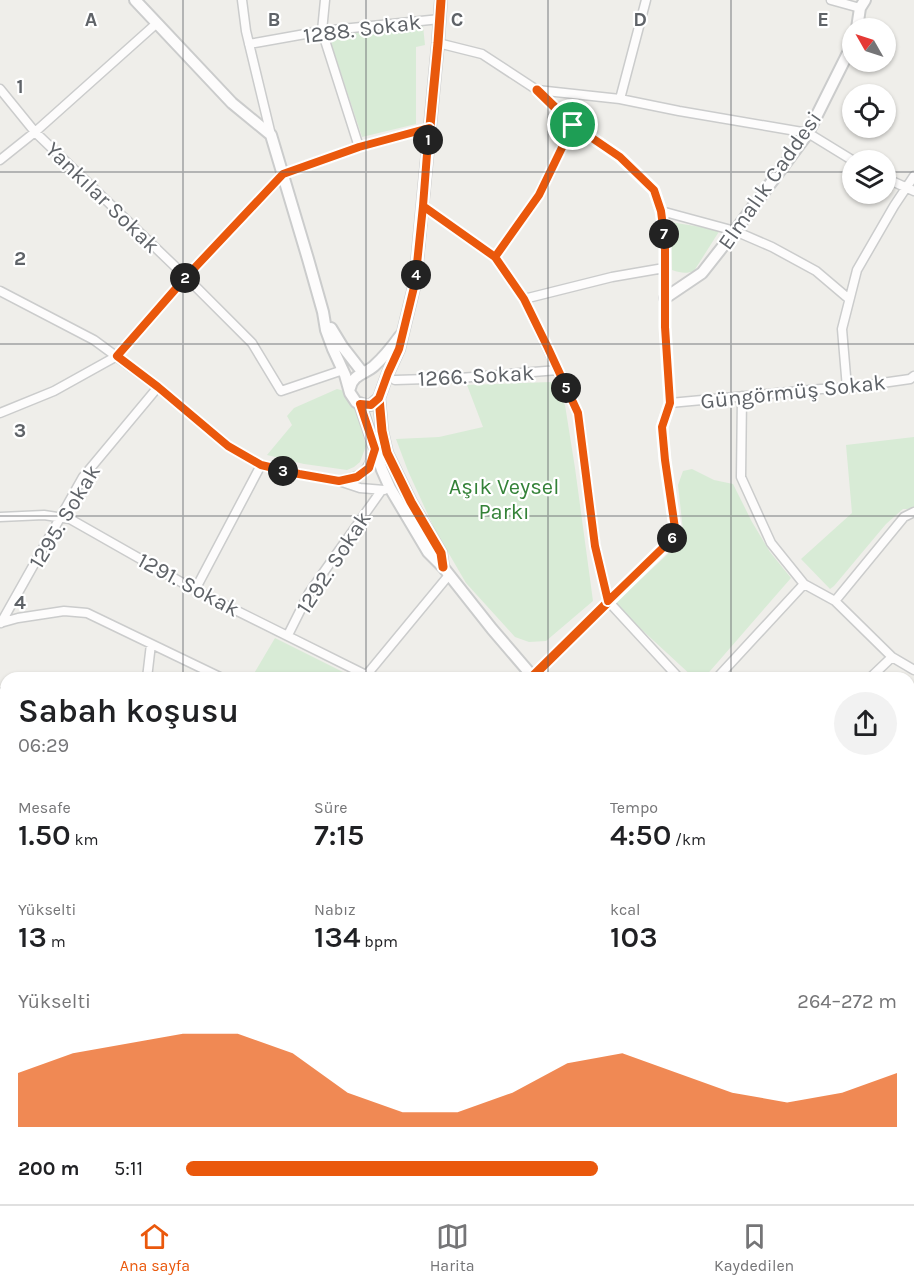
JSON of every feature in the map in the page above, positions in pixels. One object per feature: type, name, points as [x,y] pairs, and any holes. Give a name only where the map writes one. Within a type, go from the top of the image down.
[{"type":"street","points":[[135,0],[232,103],[271,135]]},
{"type":"street","points":[[242,0],[246,31],[271,135],[323,312],[326,330],[352,398],[360,404],[371,405],[380,393],[399,349],[415,283],[441,0]]},
{"type":"street","points":[[324,0],[322,31],[359,147]]},
{"type":"street","points":[[620,99],[646,0]]},
{"type":"street","points":[[831,0],[863,4]]},
{"type":"street","name":"1288. Sokak","points":[[249,44],[322,31],[440,19]]},
{"type":"street","points":[[0,160],[35,132],[157,23]]},
{"type":"street","points":[[438,43],[482,54],[537,90],[573,125],[620,157],[654,190],[661,211],[665,242],[665,327],[670,403],[662,427],[676,535],[539,672]]},
{"type":"street","name":"Elmalık Caddesi","points":[[665,298],[702,273],[735,231],[808,133],[842,65]]},
{"type":"street","name":"Yankılar Sokak","points":[[0,89],[35,132],[186,277],[252,344],[281,391],[343,370]]},
{"type":"street","points":[[537,90],[620,99],[808,133],[842,154]]},
{"type":"street","points":[[495,257],[539,195],[573,125]]},
{"type":"street","points":[[0,413],[54,390],[117,356],[186,277],[283,174],[359,147],[429,128]]},
{"type":"street","points":[[847,388],[842,329],[857,270],[910,189],[914,177]]},
{"type":"street","points":[[896,183],[910,189]]},
{"type":"street","points":[[423,206],[495,257],[524,299],[578,413],[595,546],[608,601],[673,672]]},
{"type":"street","points":[[661,211],[735,231],[771,247],[816,271],[849,298]]},
{"type":"street","points":[[524,299],[612,277],[664,268]]},
{"type":"street","points":[[0,291],[94,340],[158,387],[228,446],[261,465],[339,481],[360,488],[386,489]]},
{"type":"street","points":[[323,312],[342,346],[363,374]]},
{"type":"street","points":[[350,388],[354,379],[372,368],[386,355],[402,334]]},
{"type":"street","name":"1266. Sokak","points":[[394,380],[460,378],[558,370]]},
{"type":"street","points":[[363,374],[368,373],[378,378],[382,431],[387,453],[411,502],[441,553],[446,571]]},
{"type":"street","name":"Güngörmüş Sokak","points":[[670,403],[847,388],[909,379],[914,376]]},
{"type":"street","name":"1295. Sokak","points":[[1,623],[83,477],[158,387]]},
{"type":"street","points":[[742,396],[741,477],[771,543],[804,584],[835,601],[892,657],[914,670]]},
{"type":"street","points":[[360,404],[386,489],[428,552],[530,672]]},
{"type":"street","points":[[339,481],[357,477],[369,468],[375,449]]},
{"type":"street","points":[[195,590],[261,465]]},
{"type":"street","name":"1292. Sokak","points":[[288,635],[309,593],[386,489]]},
{"type":"street","points":[[835,601],[904,517],[914,512]]},
{"type":"street","name":"1291. Sokak","points":[[0,518],[44,514],[70,519],[195,590],[358,672]]},
{"type":"street","points":[[372,672],[446,571]]},
{"type":"street","points":[[723,672],[804,584]]},
{"type":"street","points":[[1,623],[64,611],[87,613],[209,672]]},
{"type":"street","points":[[148,672],[151,644]]},
{"type":"street","points":[[876,672],[892,657]]},
{"type":"green space","points":[[423,26],[425,45],[416,47],[416,124],[362,137],[330,40],[333,34]]},
{"type":"green space","points":[[670,222],[720,230],[694,271],[683,273],[672,270]]},
{"type":"green space","name":"Aşık Veysel Parkı","points":[[551,382],[565,405],[593,601],[546,641],[529,642],[515,637],[466,583],[434,528],[396,439],[439,437],[483,427],[467,385]]},
{"type":"green space","points":[[337,389],[345,391],[351,407],[355,408],[366,446],[360,462],[347,470],[304,464],[267,455],[292,425],[287,416],[294,408]]},
{"type":"green space","points":[[914,437],[914,509],[903,509],[886,524],[830,589],[801,559],[852,513],[846,445]]},
{"type":"green space","points":[[692,469],[714,480],[733,484],[770,552],[791,578],[709,672],[688,672],[614,604],[684,539],[678,485],[683,471]]},
{"type":"green space","points":[[275,638],[343,672],[255,672]]},
{"type":"cycle path","points":[[441,0],[415,283],[399,349],[379,398],[387,453],[411,502],[441,553],[443,567]]},
{"type":"cycle path","points":[[537,90],[573,125],[620,157],[654,190],[661,211],[665,241],[665,327],[670,403],[662,427],[676,535],[537,672]]},
{"type":"route","points":[[573,125],[539,195],[495,257],[423,206],[429,128],[359,147],[283,174],[186,277],[117,356],[228,446],[261,465],[339,481],[357,477],[369,468],[375,449],[360,404],[371,405],[379,398],[399,349],[415,283],[423,206],[495,257],[524,299],[548,348],[578,413],[595,546],[608,601],[676,535],[662,427],[670,403],[665,327],[665,242],[661,211],[654,190],[620,157],[573,125]]}]
